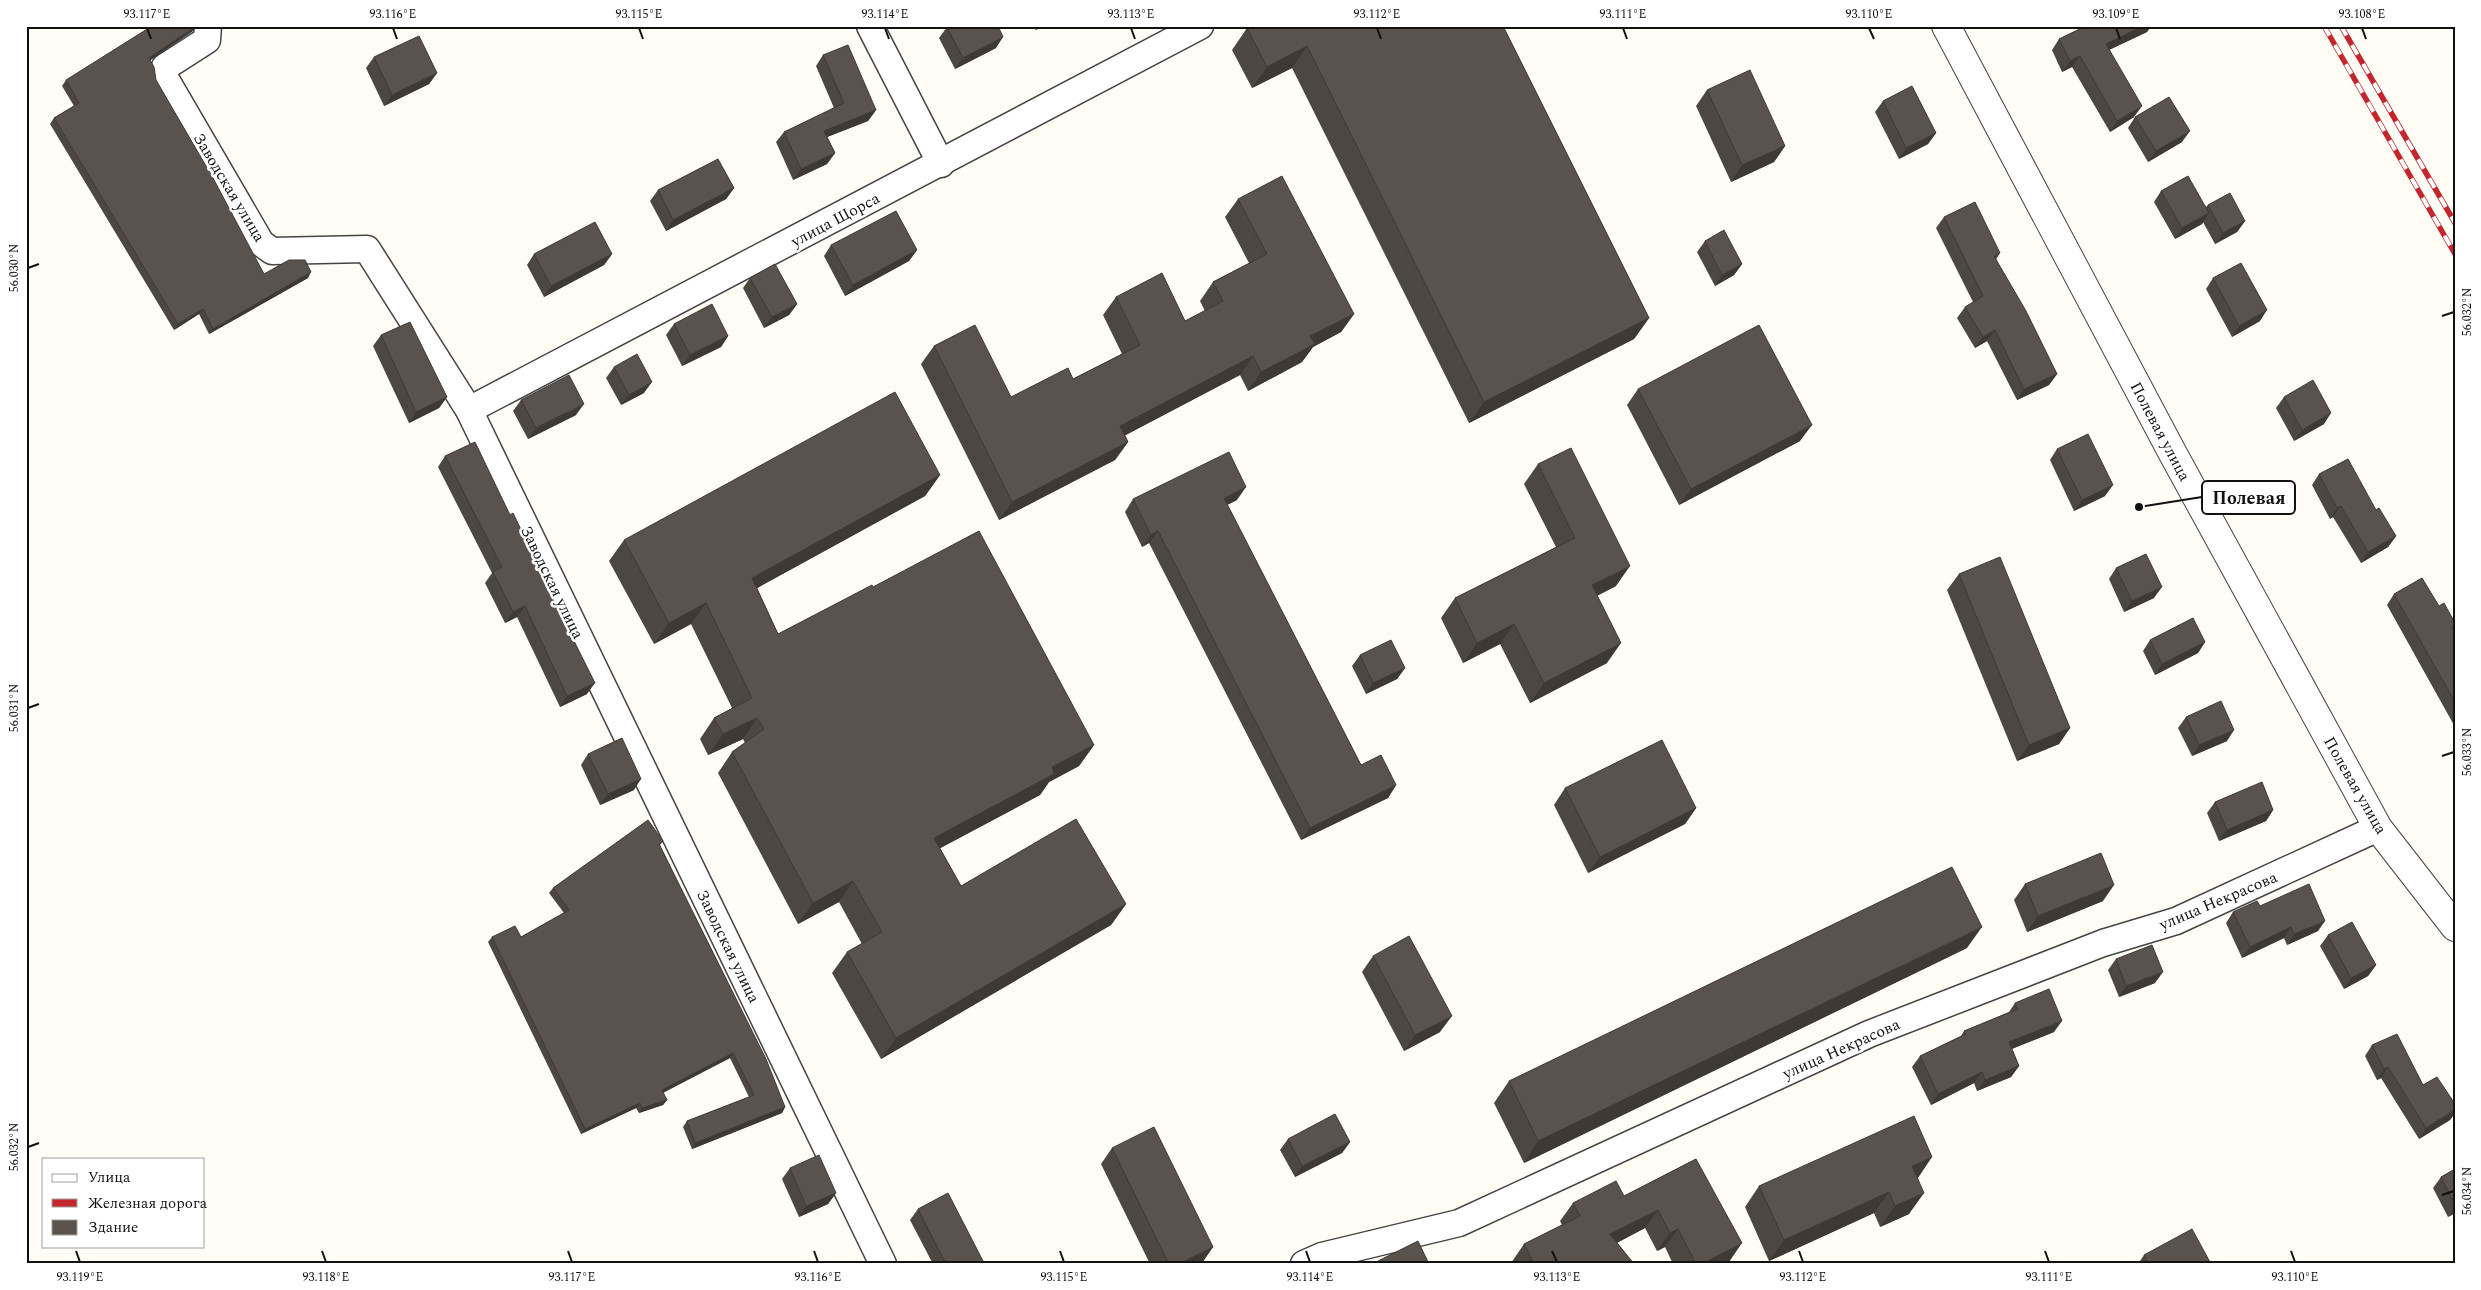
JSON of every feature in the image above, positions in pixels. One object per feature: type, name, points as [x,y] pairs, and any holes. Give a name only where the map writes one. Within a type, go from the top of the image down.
[{"type":"street","name":"Заводская улица","points":[[208,26],[207,40],[165,67],[165,78],[261,243],[272,251],[367,248],[469,410],[883,1264]]},
{"type":"street","points":[[870,26],[941,164]]},
{"type":"street","name":"улица Щорса","points":[[469,410],[941,164],[1200,26]]},
{"type":"street","name":"Полевая улица","points":[[1946,26],[2172,452],[2378,828],[2455,927]]},
{"type":"street","name":"улица Некрасова","points":[[1304,1264],[1322,1256],[1459,1223],[1869,1034],[2103,943],[2176,921],[2378,828]]},
{"type":"building","points":[[152,26],[196,26],[149,58],[154,67],[156,80],[213,178],[264,274],[289,260],[305,260],[311,272],[213,329],[203,309],[178,324],[54,118],[79,103],[66,80]]},
{"type":"building","points":[[948,26],[998,26],[1003,37],[963,58]]},
{"type":"building","points":[[1251,26],[1503,26],[1649,318],[1484,402],[1307,46],[1267,67],[1247,28]]},
{"type":"building","points":[[2086,26],[2143,26],[2106,44],[2142,106],[2117,121],[2080,56],[2070,61],[2059,39]]},
{"type":"building","points":[[419,36],[437,73],[392,95],[374,57]]},
{"type":"building","points":[[848,45],[876,110],[824,131],[835,153],[801,169],[784,132],[844,103],[823,55]]},
{"type":"building","points":[[1750,70],[1785,146],[1742,165],[1707,90]]},
{"type":"building","points":[[1912,86],[1936,133],[1906,148],[1883,101]]},
{"type":"building","points":[[2169,97],[2190,131],[2156,151],[2135,117]]},
{"type":"building","points":[[718,159],[734,188],[673,220],[658,190]]},
{"type":"building","points":[[1282,176],[1354,314],[1310,336],[1315,344],[1261,372],[1253,356],[1120,426],[1128,442],[1012,502],[934,346],[975,325],[1011,397],[1068,368],[1073,379],[1140,345],[1116,297],[1162,273],[1185,321],[1223,301],[1213,282],[1267,254],[1238,199]]},
{"type":"building","points":[[2188,176],[2209,213],[2182,228],[2161,191]]},
{"type":"building","points":[[2230,193],[2245,221],[2223,233],[2208,205]]},
{"type":"building","points":[[1975,202],[2000,253],[1994,256],[2026,311],[2057,374],[2024,389],[1995,330],[1983,337],[1965,307],[1983,296],[1944,217]]},
{"type":"building","points":[[896,211],[917,250],[853,285],[831,245]]},
{"type":"building","points":[[595,222],[612,254],[551,286],[534,254]]},
{"type":"building","points":[[1724,230],[1742,264],[1722,275],[1705,241]]},
{"type":"building","points":[[2241,263],[2267,310],[2239,326],[2213,278]]},
{"type":"building","points":[[775,264],[797,304],[772,317],[750,278]]},
{"type":"building","points":[[712,304],[728,336],[690,355],[674,324]]},
{"type":"building","points":[[410,322],[447,397],[416,412],[381,335]]},
{"type":"building","points":[[1759,325],[1812,425],[1691,489],[1638,389]]},
{"type":"building","points":[[637,354],[652,382],[629,395],[614,367]]},
{"type":"building","points":[[569,375],[584,404],[536,428],[521,400]]},
{"type":"building","points":[[2313,380],[2331,413],[2302,430],[2284,397]]},
{"type":"building","points":[[895,392],[940,475],[752,578],[778,634],[979,531],[1094,745],[1052,767],[1054,774],[934,838],[961,886],[1076,819],[1126,904],[896,1038],[847,952],[882,932],[853,881],[813,903],[732,752],[764,729],[757,718],[723,734],[714,718],[752,698],[706,603],[669,623],[624,540]]},
{"type":"building","points":[[2088,434],[2113,485],[2082,500],[2057,449]]},
{"type":"building","points":[[475,442],[510,515],[513,513],[525,538],[523,539],[595,683],[567,696],[525,606],[513,612],[493,572],[502,567],[445,456]]},
{"type":"building","points":[[1571,448],[1630,566],[1592,585],[1621,643],[1544,683],[1514,624],[1477,643],[1455,598],[1575,538],[1538,464]]},
{"type":"building","points":[[1229,452],[1246,487],[1224,498],[1361,765],[1381,755],[1396,785],[1310,828],[1158,531],[1151,535],[1133,499]]},
{"type":"building","points":[[2348,459],[2376,510],[2379,508],[2396,536],[2368,552],[2341,506],[2337,508],[2319,474]]},
{"type":"building","points":[[2146,554],[2162,587],[2132,601],[2116,568]]},
{"type":"building","points":[[2000,557],[2070,728],[2029,745],[1959,574]]},
{"type":"building","points":[[2422,578],[2439,606],[2444,603],[2455,623],[2455,627],[2452,628],[2455,632],[2455,702],[2394,594]]},
{"type":"building","points":[[2193,618],[2205,642],[2162,664],[2150,640]]},
{"type":"building","points":[[1391,640],[1405,668],[1373,683],[1360,655]]},
{"type":"building","points":[[2221,701],[2234,730],[2199,745],[2186,717]]},
{"type":"building","points":[[622,738],[641,779],[608,794],[588,754]]},
{"type":"building","points":[[1662,740],[1696,808],[1600,857],[1565,788]]},
{"type":"building","points":[[2262,782],[2273,810],[2227,830],[2215,802]]},
{"type":"building","points":[[648,820],[663,841],[659,844],[766,1059],[785,1107],[695,1143],[687,1121],[754,1095],[733,1053],[662,1090],[667,1100],[642,1108],[640,1103],[585,1129],[492,937],[515,926],[521,937],[569,910],[553,888]]},
{"type":"building","points":[[2101,853],[2114,885],[2038,916],[2025,884]]},
{"type":"building","points":[[1952,867],[1982,927],[1538,1141],[1509,1081]]},
{"type":"building","points":[[2309,884],[2325,921],[2294,934],[2291,927],[2250,947],[2233,912],[2257,901],[2260,906]]},
{"type":"building","points":[[2352,922],[2376,965],[2351,978],[2328,935]]},
{"type":"building","points":[[1409,936],[1452,1016],[1415,1035],[1373,956]]},
{"type":"building","points":[[2152,945],[2163,972],[2126,986],[2116,959]]},
{"type":"building","points":[[2049,989],[2062,1021],[2009,1042],[2019,1066],[1985,1080],[1982,1072],[1938,1094],[1920,1056],[1966,1034],[1964,1031],[2018,1009],[2015,1003]]},
{"type":"building","points":[[2397,1034],[2423,1085],[2437,1077],[2455,1104],[2455,1110],[2426,1128],[2388,1067],[2384,1069],[2372,1045]]},
{"type":"building","points":[[1335,1114],[1350,1142],[1302,1166],[1288,1139]]},
{"type":"building","points":[[1914,1116],[1932,1157],[1912,1166],[1924,1193],[1895,1206],[1889,1192],[1784,1240],[1759,1186]]},
{"type":"building","points":[[1154,1127],[1213,1247],[1179,1264],[1169,1264],[1112,1148]]},
{"type":"building","points":[[819,1155],[836,1193],[806,1206],[790,1168]]},
{"type":"building","points":[[1696,1159],[1742,1243],[1702,1264],[1696,1264],[1678,1229],[1670,1233],[1658,1210],[1610,1234],[1634,1264],[1534,1264],[1524,1244],[1580,1216],[1573,1203],[1616,1181],[1624,1196]]},
{"type":"building","points":[[2455,1169],[2455,1204],[2441,1177]]},
{"type":"building","points":[[948,1193],[983,1261],[979,1264],[946,1264],[918,1209]]},
{"type":"building","points":[[2192,1229],[2211,1264],[2149,1264],[2144,1255]]},
{"type":"building","points":[[1418,1241],[1429,1264],[1379,1264],[1378,1261]]},
{"type":"railway","points":[[2324,26],[2455,254]]},
{"type":"railway","points":[[2341,26],[2455,223]]},
{"type":"place","name":"Полевая","points":[[2139,507]]}]
